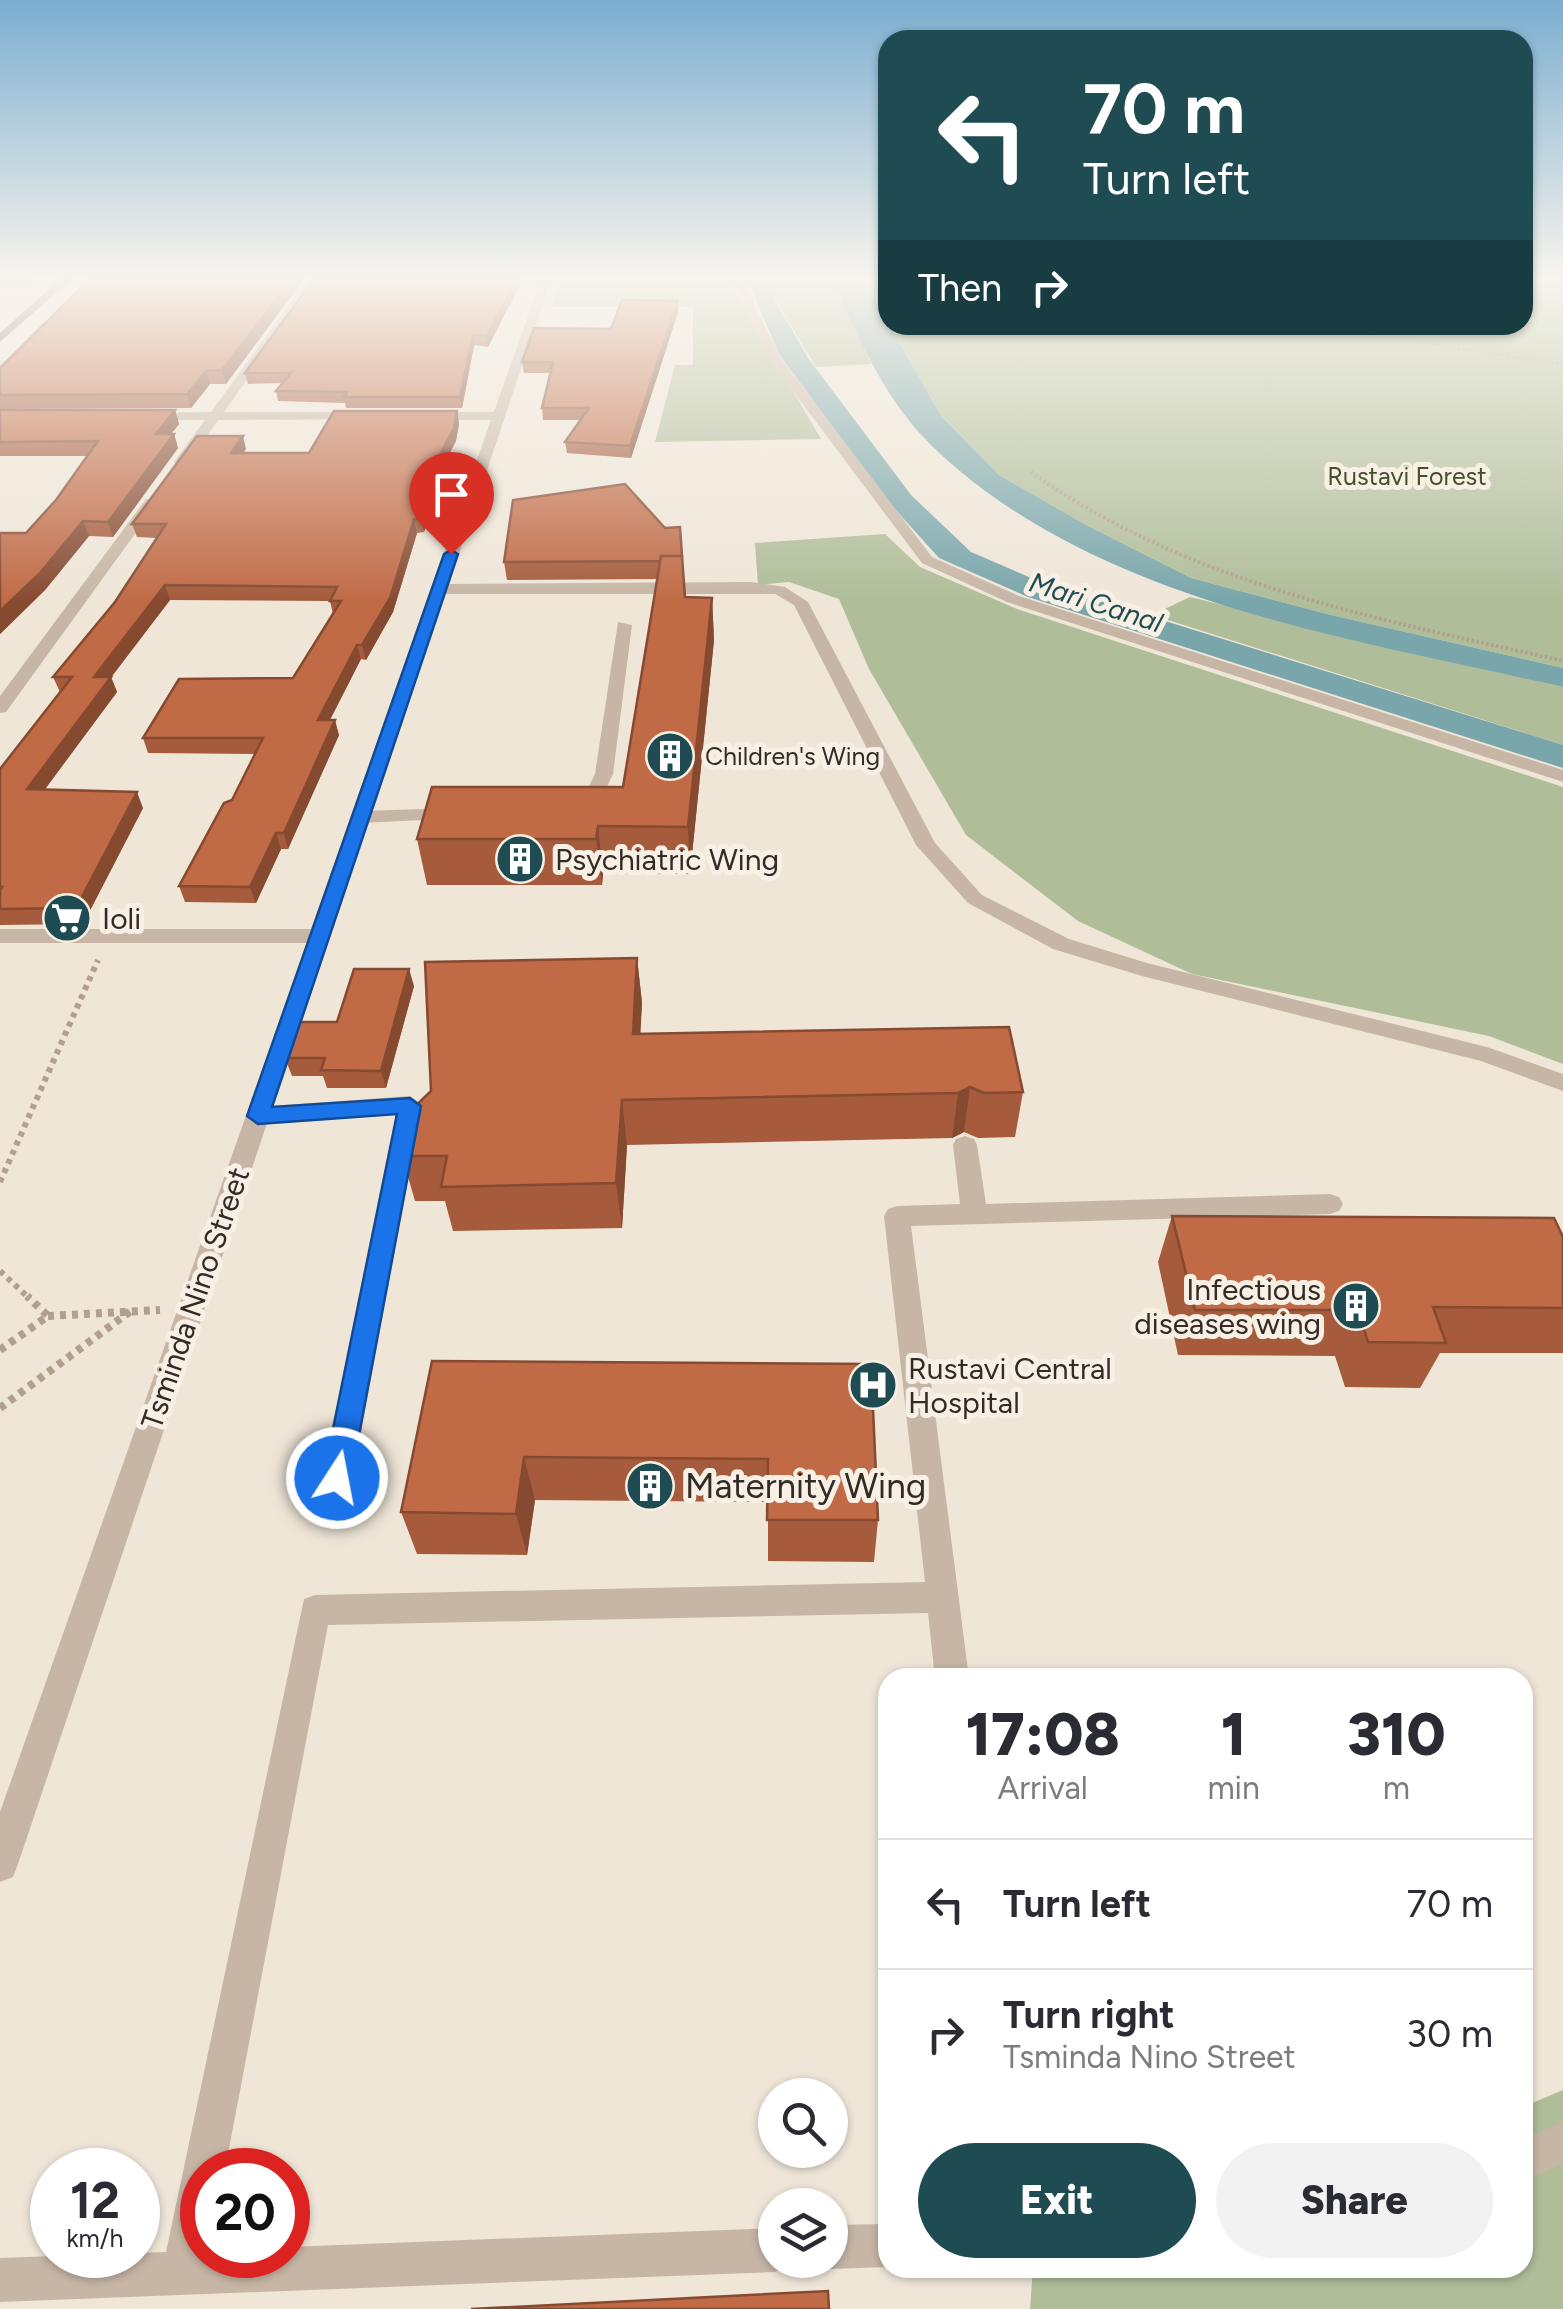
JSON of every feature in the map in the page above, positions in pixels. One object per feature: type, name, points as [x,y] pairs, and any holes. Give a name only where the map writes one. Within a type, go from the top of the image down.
[{"type":"street","points":[[169,478],[236,387]]},
{"type":"street","name":"Tsminda Nino Street","points":[[0,1864],[509,387]]},
{"type":"street","points":[[796,387],[927,560],[1013,599],[1563,776]]},
{"type":"street","points":[[136,416],[385,416]]},
{"type":"street","points":[[404,416],[499,416]]},
{"type":"street","points":[[0,708],[158,493]]},
{"type":"street","points":[[439,588],[779,590],[800,602],[926,846],[976,899],[1061,944],[1142,970],[1487,1054],[1563,1083]]},
{"type":"street","points":[[550,812],[579,804],[596,791],[604,774],[624,625]]},
{"type":"street","points":[[361,816],[474,814]]},
{"type":"street","points":[[0,936],[320,936]]},
{"type":"street","points":[[258,1116],[410,1106],[337,1478]]},
{"type":"street","points":[[965,1145],[974,1214]]},
{"type":"street","points":[[951,1668],[897,1216],[1330,1204]]},
{"type":"street","points":[[208,2148],[315,1610],[943,1597]]},
{"type":"street","points":[[1533,2156],[1563,2144]]},
{"type":"street","points":[[848,2247],[878,2246]]},
{"type":"street","points":[[310,2267],[758,2251]]},
{"type":"street","points":[[0,2280],[180,2272]]},
{"type":"path","points":[[1031,472],[1085,512],[1167,553],[1350,608],[1563,661]]},
{"type":"path","points":[[0,1182],[109,936]]},
{"type":"path","points":[[0,1272],[48,1316]]},
{"type":"path","points":[[0,1350],[48,1316],[191,1309]]},
{"type":"path","points":[[0,1408],[132,1310]]},
{"type":"green space","points":[[669,387],[791,387],[821,439],[655,442]]},
{"type":"green space","name":"Rustavi Forest","points":[[924,387],[1563,387],[1563,668],[1331,615],[1191,578],[999,475],[941,416]]},
{"type":"green space","points":[[885,534],[920,567],[1017,609],[1563,787],[1563,1064],[1489,1036],[1192,974],[1078,921],[966,835],[869,669],[839,599],[789,582],[758,585],[755,543]]},
{"type":"green space","points":[[1190,597],[1563,687],[1563,745],[1152,615]]},
{"type":"green space","points":[[1563,2090],[1563,2309],[1030,2309],[1032,2278],[1533,2278],[1533,2103]]},
{"type":"water","name":"Mari Canal","points":[[803,387],[830,387],[911,495],[971,552],[1043,583],[1563,745],[1563,768],[1028,597],[939,558],[884,497]]},
{"type":"water","points":[[885,387],[924,387],[941,416],[999,475],[1191,578],[1331,615],[1563,668],[1563,687],[1313,631],[1148,579],[1070,543],[998,500],[933,447]]},
{"type":"building","points":[[0,387],[193,387],[187,394],[0,395]]},
{"type":"building","points":[[280,387],[462,387],[460,397],[344,397],[347,392],[276,391]]},
{"type":"building","points":[[547,387],[650,387],[630,446],[565,442],[589,408],[542,408]]},
{"type":"building","points":[[0,410],[175,410],[156,434],[174,434],[108,522],[83,521],[39,574],[0,611],[0,533],[26,533],[56,500],[98,441],[0,442]]},
{"type":"building","points":[[334,411],[457,411],[421,519],[414,519],[390,598],[362,645],[357,645],[318,720],[335,720],[284,833],[276,833],[250,887],[179,886],[224,803],[232,800],[263,738],[143,738],[179,679],[293,678],[341,601],[330,601],[337,587],[165,585],[94,677],[111,677],[27,789],[137,792],[76,908],[0,909],[0,769],[72,677],[53,677],[115,602],[166,524],[132,524],[197,436],[243,436],[231,453],[309,453]]},
{"type":"building","points":[[625,484],[665,528],[680,527],[682,556],[661,556],[660,561],[504,562],[513,500]]},
{"type":"building","points":[[661,556],[682,556],[685,597],[712,598],[688,827],[598,826],[596,839],[417,839],[432,787],[623,787]]},
{"type":"building","points":[[637,958],[633,1034],[1009,1027],[1023,1092],[984,1093],[970,1087],[958,1093],[622,1100],[616,1183],[441,1187],[447,1156],[402,1156],[398,1142],[402,1119],[431,1091],[425,962]]},
{"type":"building","points":[[354,969],[409,969],[381,1071],[321,1070],[325,1058],[285,1058],[298,1022],[337,1022]]},
{"type":"building","points":[[1172,1216],[1554,1218],[1563,1237],[1563,1308],[1433,1307],[1446,1343],[1368,1342],[1358,1310],[1195,1310]]},
{"type":"building","points":[[432,1361],[871,1364],[878,1520],[767,1520],[768,1459],[524,1457],[516,1514],[401,1512]]},
{"type":"building","points":[[828,2291],[829,2309],[471,2309]]},
{"type":"place","name":"Children's Wing","points":[[670,756]]},
{"type":"place","name":"Psychiatric Wing","points":[[520,859]]},
{"type":"place","name":"Ioli","points":[[67,918]]},
{"type":"place","name":"Infectious diseases wing","points":[[1356,1306]]},
{"type":"place","name":"Rustavi Central Hospital","points":[[873,1385]]},
{"type":"place","name":"Maternity Wing","points":[[650,1486]]},
{"type":"route","points":[[337,1478],[410,1106],[258,1116],[451,554]]}]
